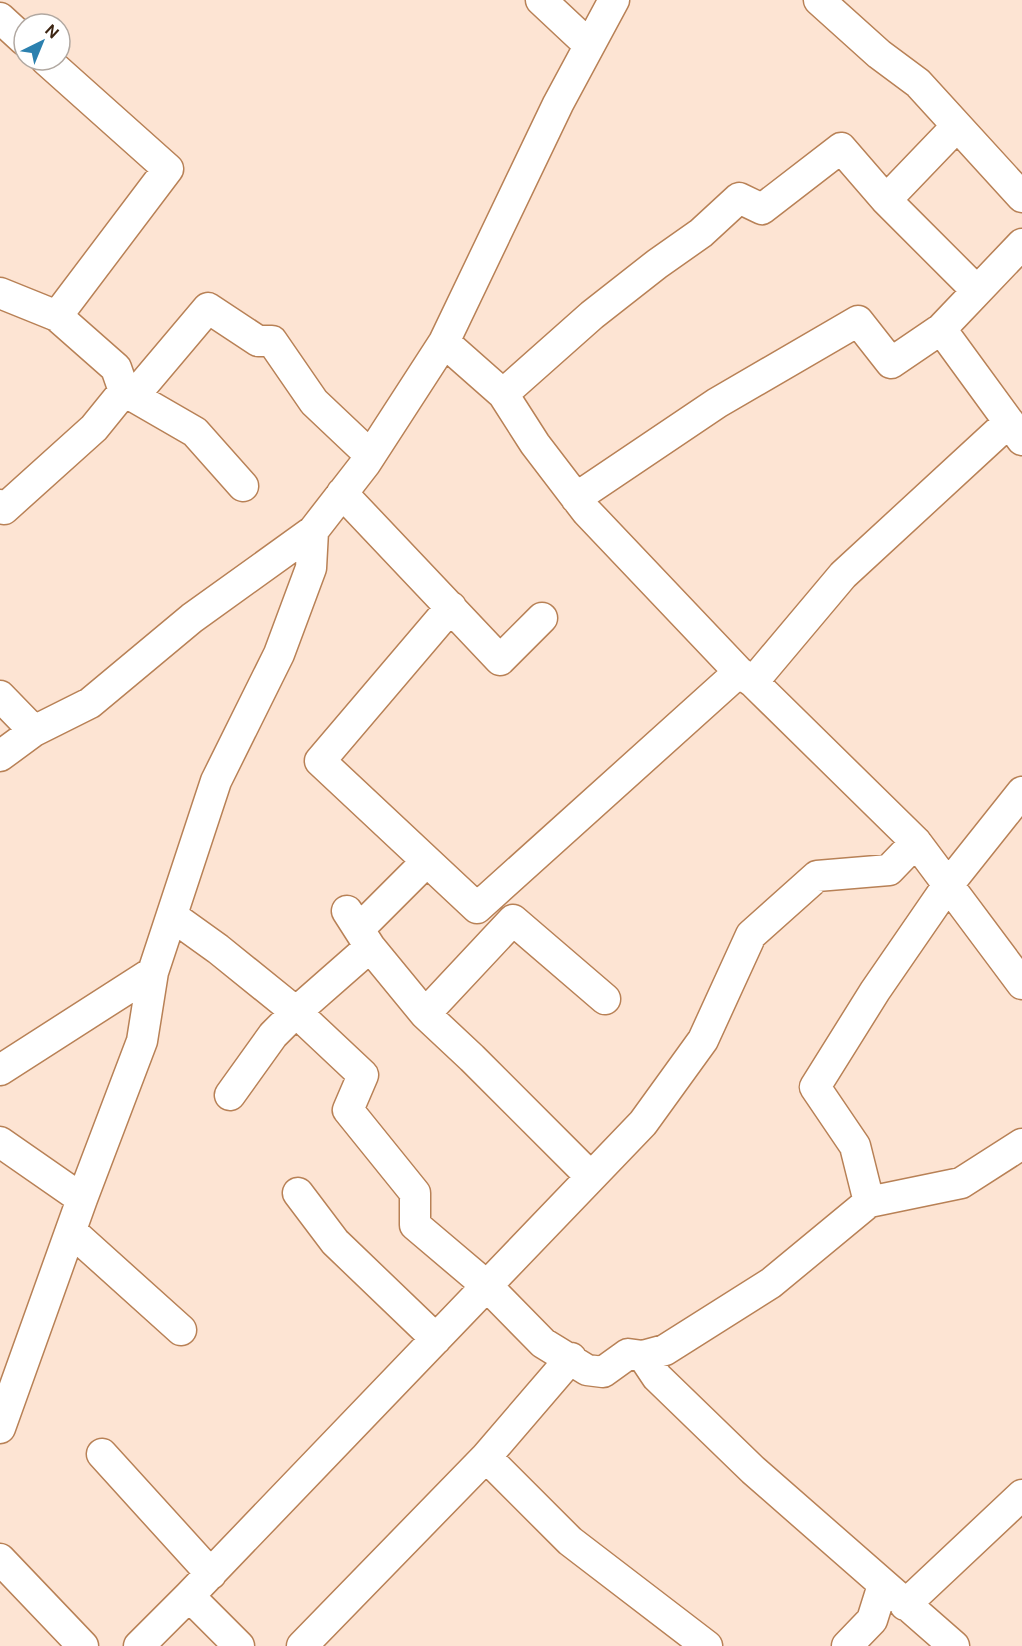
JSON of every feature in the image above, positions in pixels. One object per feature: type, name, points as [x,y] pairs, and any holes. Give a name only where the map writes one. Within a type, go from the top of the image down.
[{"type":"street","points":[[542,0],[590,45]]},
{"type":"street","points":[[0,756],[34,731],[90,703],[192,618],[313,531],[370,455],[444,342],[558,104],[614,0]]},
{"type":"street","points":[[819,0],[879,54],[918,83],[1022,197]]},
{"type":"street","points":[[0,18],[12,29]]},
{"type":"street","points":[[57,316],[168,169],[59,72]]},
{"type":"street","points":[[886,200],[957,126]]},
{"type":"street","points":[[503,394],[592,315],[701,232],[739,198],[762,209],[841,148],[886,200],[977,291]]},
{"type":"street","points":[[576,498],[717,403],[858,321],[891,363],[941,329],[1022,244]]},
{"type":"street","points":[[0,293],[57,316],[116,368],[124,391],[195,432],[243,486]]},
{"type":"street","points":[[0,505],[4,508],[86,436],[124,391],[143,385],[208,308],[258,341],[272,340],[314,402],[370,455]]},
{"type":"street","points":[[451,607],[320,761],[477,908],[746,677],[843,575],[1015,431],[941,329]]},
{"type":"street","points":[[444,342],[503,394],[535,444],[587,513],[746,677],[916,842],[1022,984]]},
{"type":"street","points":[[342,493],[500,660],[542,618]]},
{"type":"street","points":[[0,1428],[82,1199],[142,1041],[153,972],[216,781],[279,654],[307,579],[313,531]]},
{"type":"street","points":[[0,696],[34,731]]},
{"type":"street","points":[[869,1202],[855,1146],[815,1087],[875,991],[948,885],[1022,792]]},
{"type":"street","points":[[139,1646],[211,1574],[643,1123],[703,1040],[751,935],[817,876],[889,870],[916,842]]},
{"type":"street","points":[[230,1095],[273,1035],[296,1012],[358,929],[426,862]]},
{"type":"street","points":[[172,916],[218,949],[296,1012],[363,1075],[348,1110],[415,1193],[415,1225],[487,1286],[543,1343],[587,1370],[603,1372],[628,1354],[643,1356],[665,1350],[771,1283],[869,1202],[961,1183],[1022,1144]]},
{"type":"street","points":[[425,1014],[513,920],[605,999]]},
{"type":"street","points":[[358,929],[425,1014],[591,1177]]},
{"type":"street","points":[[0,1070],[153,972]]},
{"type":"street","points":[[0,1142],[82,1199]]},
{"type":"street","points":[[298,1193],[335,1242],[436,1339]]},
{"type":"street","points":[[71,1231],[181,1330]]},
{"type":"street","points":[[643,1356],[657,1377],[745,1462],[954,1646]]},
{"type":"street","points":[[302,1646],[486,1457],[571,1359]]},
{"type":"street","points":[[102,1454],[211,1574]]},
{"type":"street","points":[[486,1457],[570,1541],[707,1646]]},
{"type":"street","points":[[847,1646],[894,1595],[1022,1495]]},
{"type":"street","points":[[0,1559],[83,1646]]},
{"type":"street","points":[[189,1596],[239,1646]]}]
